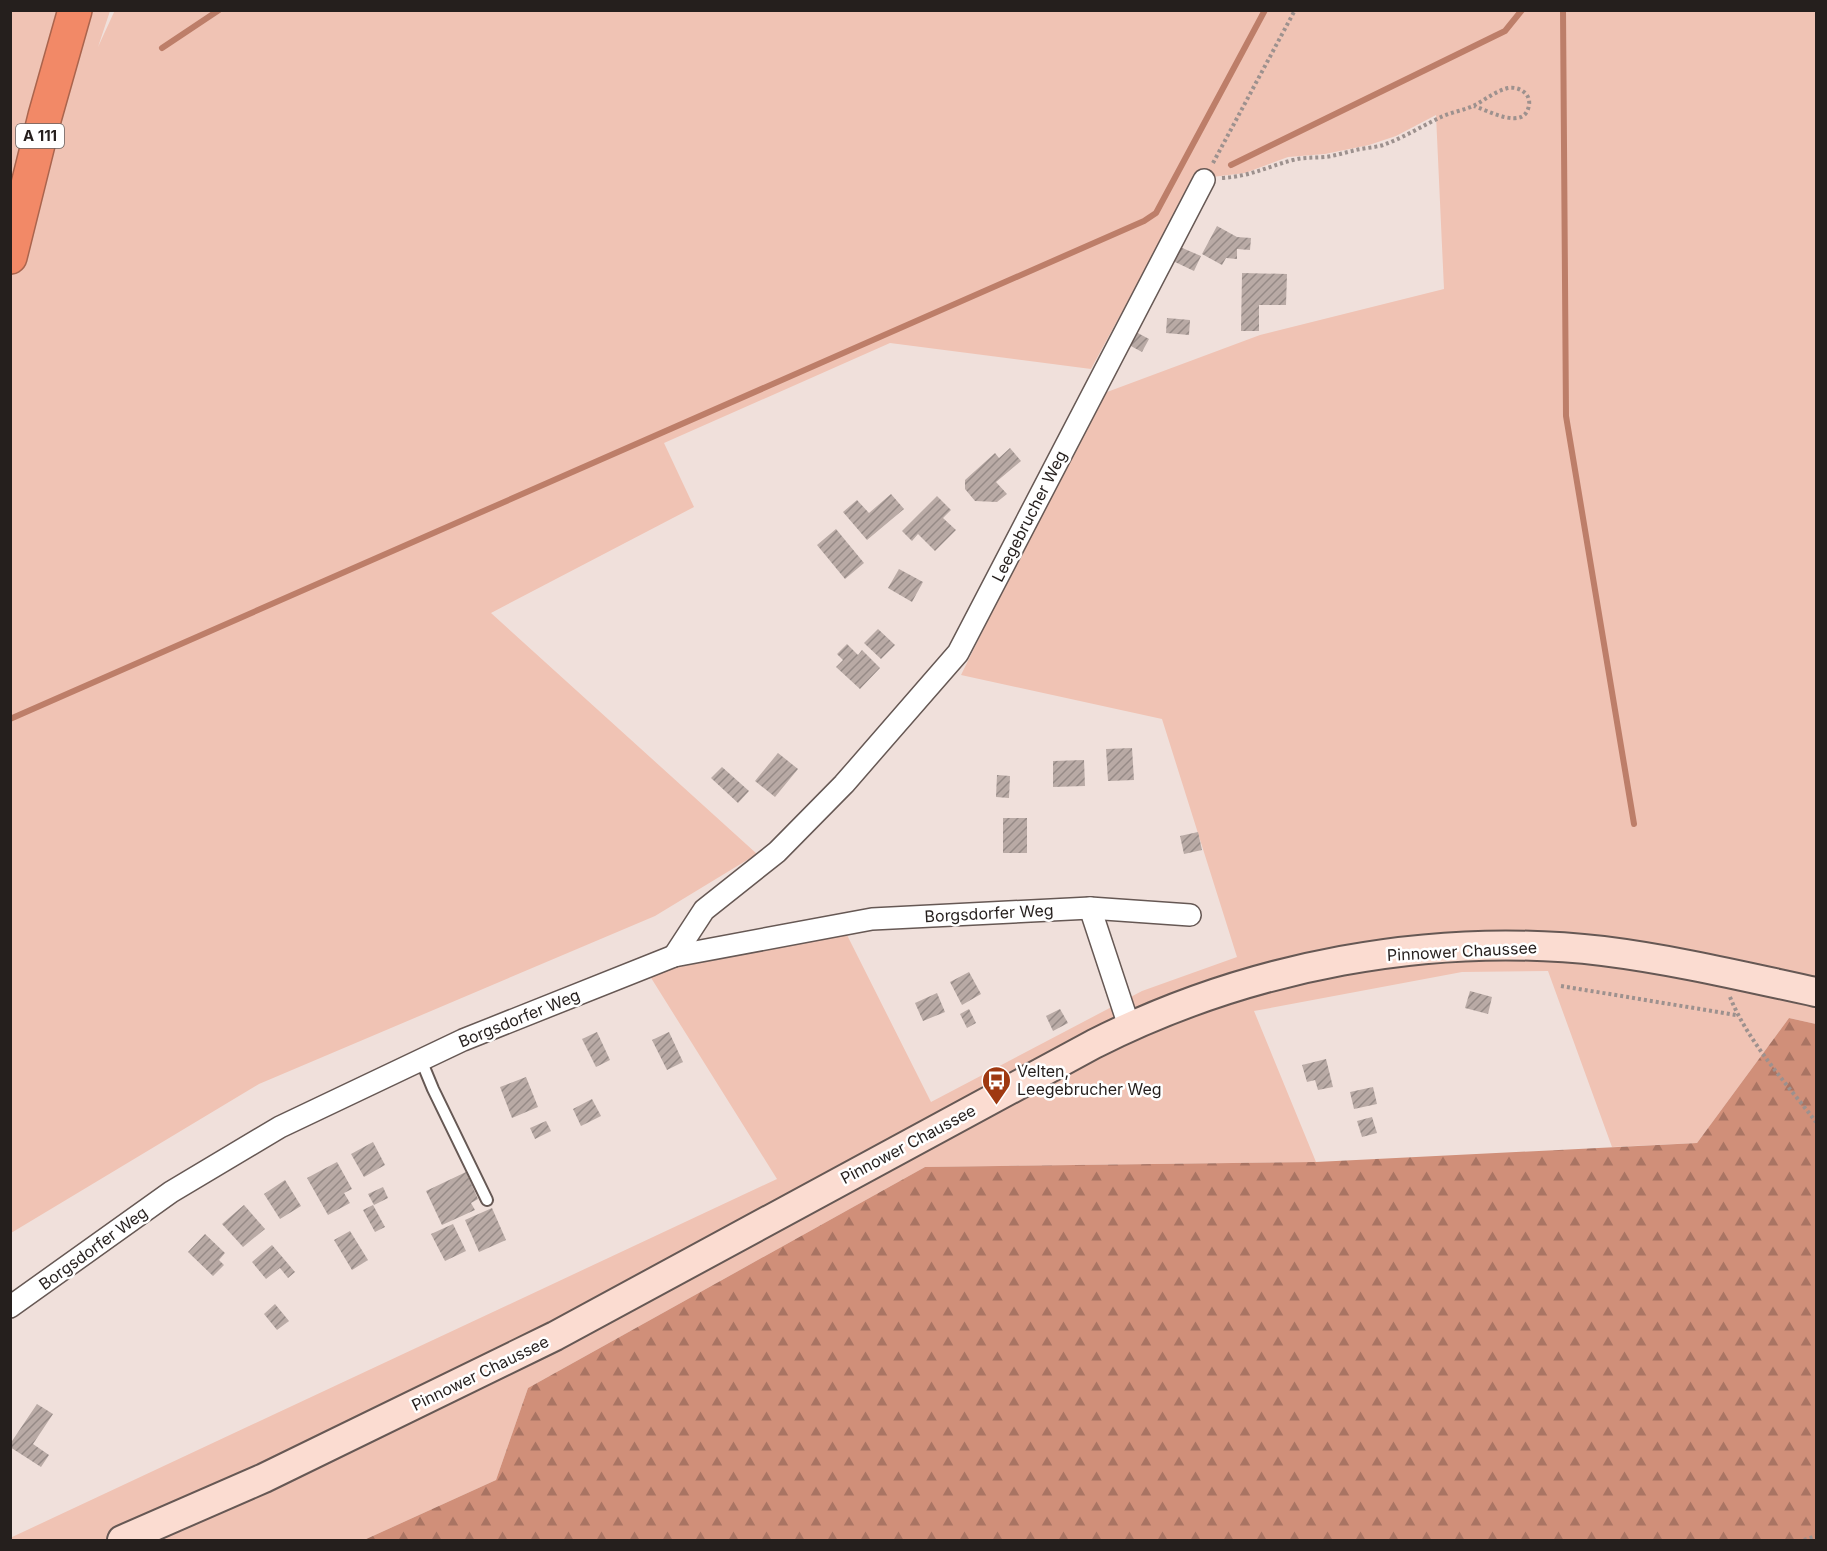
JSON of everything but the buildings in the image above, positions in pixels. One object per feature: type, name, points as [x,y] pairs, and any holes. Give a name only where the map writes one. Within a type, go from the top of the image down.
[{"type":"highway","name":"A 111","points":[[10,257],[45,116],[75,12]]},
{"type":"main road","name":"Pinnower Chaussee","points":[[122,1540],[275,1473],[555,1336],[935,1129],[1130,1026],[1218,992],[1281,975],[1365,958],[1423,950],[1489,946],[1566,948],[1651,958],[1816,992]]},
{"type":"street","name":"Leegebrucher Weg","points":[[674,956],[704,910],[786,843],[844,784],[958,652],[1204,180]]},
{"type":"street","name":"Borgsdorfer Weg","points":[[10,1307],[181,1186],[280,1127],[463,1040],[674,956],[872,919],[1090,908],[1190,915]]},
{"type":"street","points":[[1090,908],[1130,1026]]},
{"type":"lane","points":[[421,1060],[487,1200]]},
{"type":"path","points":[[1204,180],[1295,10]]},
{"type":"path","points":[[1204,180],[1241,177],[1293,159],[1325,157],[1380,146],[1395,141],[1443,116],[1474,106],[1507,88],[1524,91],[1529,105],[1525,113],[1513,119],[1503,118],[1474,106]]},
{"type":"path","points":[[1720,971],[1737,1015],[1816,1122]]},
{"type":"path","points":[[1562,986],[1737,1015]]},
{"type":"path","points":[[1804,1540],[1816,1536]]},
{"type":"shaded area","points":[[115,10],[1816,11],[1816,1024],[1789,1018],[1697,1143],[1612,1147],[1548,971],[1462,972],[1254,1011],[1316,1162],[925,1167],[528,1388],[496,1480],[364,1540],[11,1540],[10,1538],[777,1179],[648,973],[847,935],[931,1102],[1142,991],[1237,957],[1162,719],[961,675],[1099,395],[1260,335],[1444,289],[1436,115],[1396,136],[1369,145],[1325,154],[1288,157],[1245,173],[1212,177],[1174,216],[1091,369],[890,343],[664,443],[694,507],[491,613],[757,854],[655,916],[259,1084],[11,1233],[11,11],[110,11],[98,47]]},
{"type":"green space","points":[[1789,1018],[1816,1024],[1816,1540],[364,1540],[496,1480],[528,1388],[925,1167],[1316,1162],[1697,1143]]},
{"type":"waterway","points":[[162,48],[219,10]]},
{"type":"waterway","points":[[10,719],[1144,221],[1156,213],[1265,10]]},
{"type":"waterway","points":[[1231,165],[1505,31],[1522,10]]},
{"type":"waterway","points":[[1563,10],[1566,416],[1634,824]]},
{"type":"place","name":"Velten, Leegebrucher Weg","points":[[996,1106]]}]
